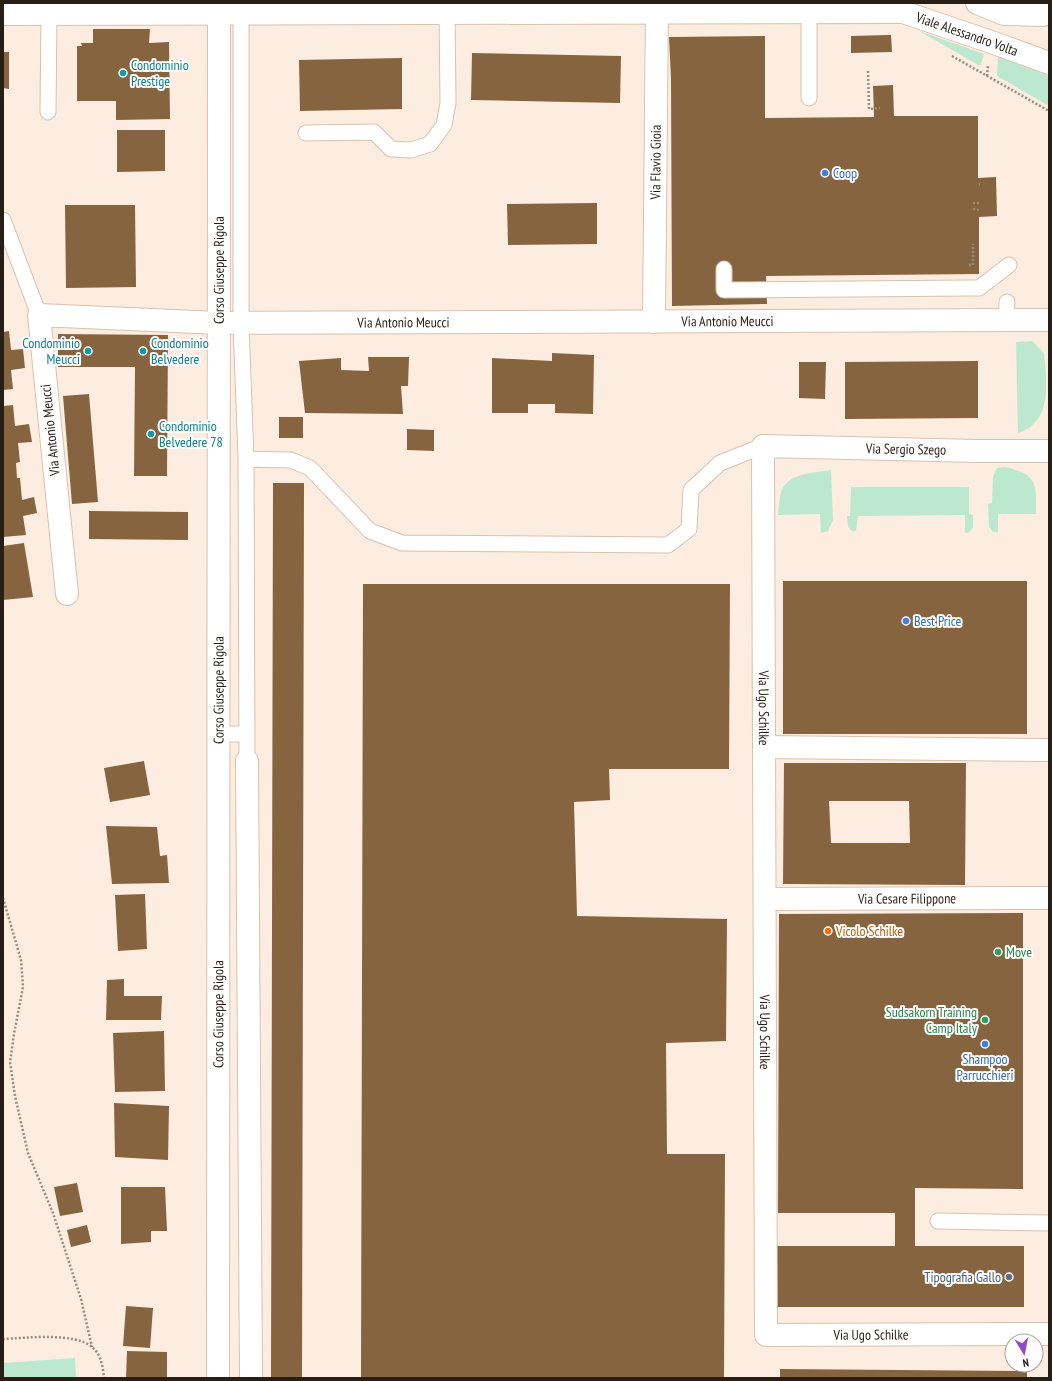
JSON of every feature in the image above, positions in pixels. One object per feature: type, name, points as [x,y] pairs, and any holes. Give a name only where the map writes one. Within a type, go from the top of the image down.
[{"type":"street","points":[[977,3],[1004,14],[1043,15],[1049,12]]},
{"type":"street","name":"Viale Alessandro Volta","points":[[3,14],[49,14],[219,8],[447,13],[657,8],[809,12],[894,8],[994,42],[1049,63]]},
{"type":"street","name":"Corso Giuseppe Rigola","points":[[218,1378],[219,8]]},
{"type":"street","name":"Via Flavio Gioia","points":[[654,322],[657,8]]},
{"type":"street","name":"Via Antonio Meucci","points":[[67,594],[39,315],[219,323],[654,322],[1007,311],[1049,320]]},
{"type":"street","name":"Via Sergio Szego","points":[[763,446],[977,451],[1049,451]]},
{"type":"street","name":"Via Ugo Schilke","points":[[763,446],[766,1335],[1049,1334]]},
{"type":"street","points":[[764,747],[1049,750]]},
{"type":"street","points":[[247,761],[251,1378]]},
{"type":"street","name":"Via Cesare Filippone","points":[[764,899],[1049,898]]},
{"type":"lane","points":[[241,8],[241,323],[246,459],[247,761]]},
{"type":"lane","points":[[809,12],[809,98]]},
{"type":"lane","points":[[306,133],[374,132],[391,149],[411,150],[430,144],[444,125],[448,103],[447,13]]},
{"type":"lane","points":[[48,112],[49,14]]},
{"type":"lane","points":[[3,220],[39,315]]},
{"type":"lane","points":[[724,269],[724,290],[979,288],[1009,264]]},
{"type":"lane","points":[[246,459],[291,460],[310,468],[370,531],[402,543],[668,545],[689,529],[691,490],[720,463],[763,446]]},
{"type":"lane","points":[[219,734],[247,734]]},
{"type":"lane","points":[[938,1221],[1049,1223]]},
{"type":"path","points":[[946,52],[1049,111]]},
{"type":"path","points":[[868,71],[869,109],[880,108]]},
{"type":"path","points":[[973,203],[981,203]]},
{"type":"path","points":[[973,210],[979,210]]},
{"type":"path","points":[[969,265],[973,265],[973,244]]},
{"type":"path","points":[[3,898],[21,960],[23,987],[10,1062],[15,1096],[28,1153],[53,1213],[80,1299],[92,1347],[102,1360],[104,1378]]},
{"type":"path","points":[[3,1339],[55,1337],[79,1340],[92,1347]]},
{"type":"green space","points":[[919,31],[984,54],[980,66]]},
{"type":"green space","points":[[998,57],[1049,76],[1049,106],[997,76]]},
{"type":"green space","points":[[1032,341],[1044,353],[1046,377],[1045,400],[1042,411],[1037,420],[1029,428],[1018,433],[1016,342]]},
{"type":"green space","points":[[1005,467],[1016,470],[1030,477],[1035,488],[1036,514],[998,514],[998,532],[993,532],[989,527],[988,504],[992,503],[993,477],[997,468]]},
{"type":"green space","points":[[831,470],[833,520],[828,531],[821,533],[820,514],[778,515],[781,492],[789,481],[795,477],[809,473]]},
{"type":"green space","points":[[851,487],[969,487],[969,514],[973,515],[973,528],[968,533],[965,532],[965,515],[858,516],[856,531],[852,531],[848,527],[847,516],[850,516]]},
{"type":"green space","points":[[75,1358],[76,1378],[3,1378],[3,1363]]},
{"type":"building","name":"Condominio Prestige","points":[[93,29],[150,29],[149,43],[169,42],[170,119],[116,120],[116,101],[77,101],[77,46],[82,46],[81,43],[93,43]]},
{"type":"building","points":[[891,35],[892,52],[851,53],[851,36]]},
{"type":"building","name":"Coop","points":[[765,36],[765,118],[874,117],[873,86],[893,85],[894,116],[978,116],[978,178],[996,177],[997,216],[979,217],[979,274],[766,276],[767,304],[672,306],[671,78],[669,37]]},
{"type":"building","points":[[3,52],[9,52],[9,89],[3,88]]},
{"type":"building","points":[[472,53],[621,56],[620,103],[471,100]]},
{"type":"building","points":[[402,58],[402,109],[300,111],[299,60]]},
{"type":"building","points":[[117,130],[165,130],[165,171],[117,172]]},
{"type":"building","points":[[597,203],[597,244],[508,245],[507,204]]},
{"type":"building","points":[[65,205],[135,205],[136,287],[66,288]]},
{"type":"building","points":[[9,331],[11,350],[23,349],[25,368],[11,370],[13,389],[3,390],[3,332]]},
{"type":"building","points":[[58,334],[168,335],[167,476],[134,476],[135,367],[58,367]]},
{"type":"building","points":[[552,353],[594,355],[593,414],[555,413],[555,404],[528,404],[528,413],[492,413],[492,358],[552,361]]},
{"type":"building","points":[[368,357],[409,357],[408,386],[401,386],[403,414],[305,413],[299,361],[341,358],[341,370],[369,371]]},
{"type":"building","points":[[978,361],[978,418],[845,419],[845,362]]},
{"type":"building","points":[[799,362],[826,362],[825,399],[799,398]]},
{"type":"building","points":[[89,394],[98,502],[72,504],[63,396]]},
{"type":"building","points":[[13,405],[15,426],[29,424],[32,442],[18,443],[20,462],[16,463],[17,478],[20,478],[22,500],[34,497],[37,513],[23,516],[26,535],[3,537],[3,406]]},
{"type":"building","points":[[279,417],[303,417],[303,438],[279,438]]},
{"type":"building","points":[[407,429],[434,430],[434,451],[407,450]]},
{"type":"building","points":[[273,483],[304,483],[302,1378],[271,1378]]},
{"type":"building","points":[[89,511],[188,512],[188,540],[89,539]]},
{"type":"building","points":[[24,543],[33,597],[3,600],[3,546]]},
{"type":"building","points":[[783,581],[1027,581],[1027,734],[783,734]]},
{"type":"building","points":[[363,584],[730,584],[729,769],[609,769],[610,800],[574,802],[577,916],[727,919],[726,1041],[666,1043],[667,1154],[725,1154],[724,1378],[361,1378]]},
{"type":"building","points":[[144,761],[150,795],[110,802],[104,768]]},
{"type":"building","points":[[784,763],[966,763],[965,885],[783,884]],"holes":[[[829,801],[909,801],[910,843],[831,843]]]},
{"type":"building","points":[[106,826],[157,827],[160,856],[167,855],[169,883],[112,884]]},
{"type":"building","points":[[145,894],[147,949],[118,951],[115,895]]},
{"type":"building","points":[[1023,913],[1023,1189],[915,1188],[915,1246],[1024,1246],[1024,1307],[777,1307],[777,1246],[895,1246],[895,1213],[778,1213],[779,914]]},
{"type":"building","points":[[124,979],[124,996],[162,996],[161,1020],[106,1020],[107,980]]},
{"type":"building","points":[[164,1031],[165,1091],[115,1092],[113,1033]]},
{"type":"building","points":[[114,1103],[169,1106],[168,1160],[115,1157]]},
{"type":"building","points":[[77,1183],[83,1212],[60,1216],[54,1187]]},
{"type":"building","points":[[121,1187],[165,1187],[167,1231],[151,1231],[151,1242],[121,1244]]},
{"type":"building","points":[[87,1225],[91,1242],[71,1247],[67,1230]]},
{"type":"building","points":[[126,1306],[153,1308],[150,1348],[123,1346]]},
{"type":"building","points":[[127,1351],[167,1352],[167,1378],[126,1378]]},
{"type":"building","points":[[780,1369],[1004,1371],[1004,1373],[1027,1373],[1027,1378],[780,1378]]},
{"type":"place","name":"Condominio Prestige","points":[[123,73]]},
{"type":"place","name":"Coop","points":[[825,173]]},
{"type":"place","name":"Condominio Meucci","points":[[88,351]]},
{"type":"place","name":"Condominio Belvedere","points":[[143,351]]},
{"type":"place","name":"Condominio Belvedere 78","points":[[151,434]]},
{"type":"place","name":"Best Price","points":[[906,621]]},
{"type":"place","name":"Vicolo Schilke","points":[[828,931]]},
{"type":"place","name":"Move","points":[[998,952]]},
{"type":"place","name":"Sudsakorn Training Camp Italy","points":[[985,1020]]},
{"type":"place","name":"Shampoo Parrucchieri","points":[[985,1044]]},
{"type":"place","name":"Tipografia Gallo","points":[[1009,1277]]}]
